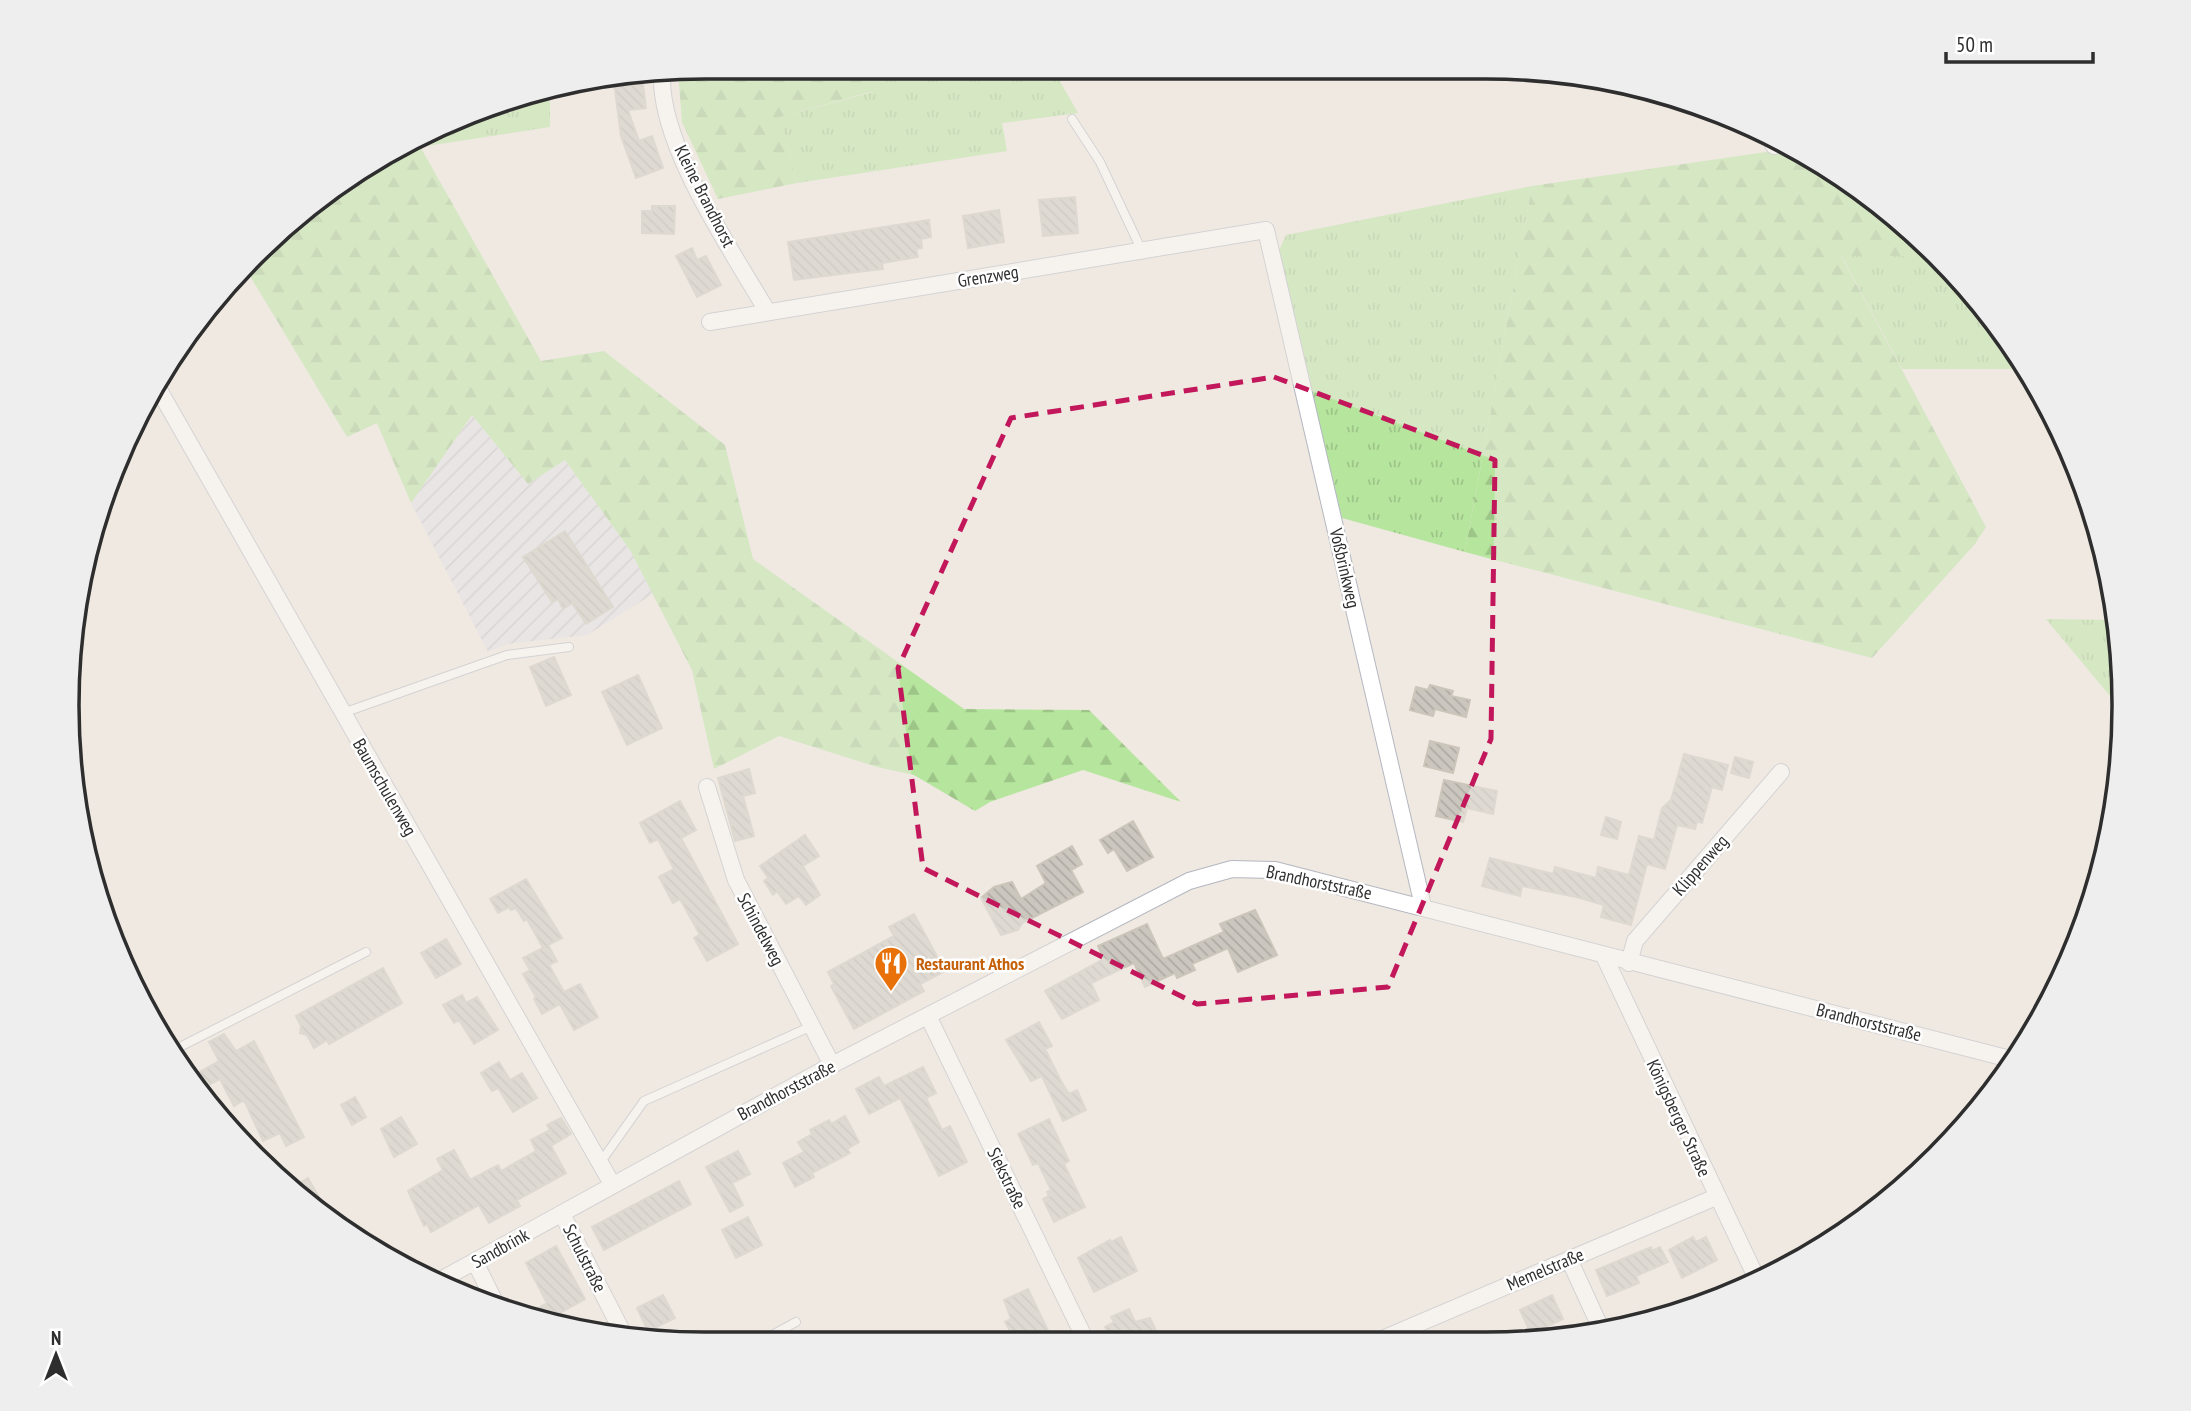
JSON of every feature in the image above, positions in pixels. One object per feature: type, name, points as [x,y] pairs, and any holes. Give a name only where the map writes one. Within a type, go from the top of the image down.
[{"type":"street","name":"Kleine Brandhorst","points":[[662,80],[661,91],[671,128],[704,201],[767,311]]},
{"type":"street","name":"Grenzweg","points":[[710,322],[1266,230]]},
{"type":"street","name":"Voßbrinkweg","points":[[1266,230],[1423,906]]},
{"type":"street","name":"Baumschulenweg","points":[[162,395],[612,1184]]},
{"type":"street","name":"Klippenweg","points":[[1629,963],[1635,941],[1781,772]]},
{"type":"street","name":"Schindelweg","points":[[707,787],[736,880],[832,1065]]},
{"type":"street","name":"Brandhorststraße","points":[[562,1214],[612,1184],[832,1065],[1189,881],[1232,869],[1275,870],[1423,906],[1629,963],[2004,1058]]},
{"type":"street","name":"Königsberger Straße","points":[[1604,956],[1754,1272]]},
{"type":"street","name":"Siekstraße","points":[[928,1016],[1082,1332]]},
{"type":"street","name":"Memelstraße","points":[[1399,1332],[1716,1197]]},
{"type":"street","name":"Sandbrink","points":[[448,1277],[562,1214]]},
{"type":"street","name":"Schulstraße","points":[[562,1214],[619,1326]]},
{"type":"street","points":[[1569,1259],[1598,1322]]},
{"type":"street","points":[[475,1262],[491,1294]]},
{"type":"lane","points":[[1072,119],[1100,162],[1142,251]]},
{"type":"lane","points":[[343,713],[506,655],[569,647]]},
{"type":"lane","points":[[180,1047],[366,952]]},
{"type":"lane","points":[[600,1163],[644,1101],[744,1054],[812,1026]]},
{"type":"lane","points":[[778,1332],[796,1322]]},
{"type":"highlighted area","points":[[1274,377],[1495,460],[1491,739],[1388,987],[1197,1004],[923,868],[898,668],[1011,418]]},
{"type":"shaded area","points":[[472,415],[528,484],[565,460],[630,550],[653,594],[587,635],[508,644],[488,652],[411,503]]},
{"type":"green space","points":[[868,79],[1059,79],[1078,113],[1002,123],[1007,151],[797,183],[780,117],[873,92]]},
{"type":"green space","points":[[868,79],[874,91],[780,117],[797,183],[718,199],[682,122],[679,80]]},
{"type":"green space","points":[[550,98],[550,127],[421,147],[466,126]]},
{"type":"green space","points":[[420,147],[541,361],[604,351],[725,445],[753,559],[964,709],[1089,710],[1181,802],[1083,770],[990,802],[975,811],[914,775],[877,767],[779,736],[714,769],[692,670],[630,550],[565,460],[528,484],[472,415],[411,503],[377,423],[347,437],[250,275],[292,234],[324,208],[357,184]]},
{"type":"green space","points":[[1772,148],[1834,184],[1899,234],[1923,256],[1841,256],[1986,527],[1975,544],[1872,658],[1465,552],[1532,186],[1773,151]]},
{"type":"green space","points":[[1532,186],[1465,552],[1342,518],[1278,253],[1286,235]]},
{"type":"green space","points":[[1841,255],[1922,256],[1983,324],[2014,369],[1902,369]]},
{"type":"green space","points":[[2046,619],[2106,620],[2112,698]]},
{"type":"building","points":[[643,82],[646,108],[628,110],[639,141],[652,136],[663,168],[636,178],[621,136],[614,86]]},
{"type":"building","points":[[1075,197],[1078,233],[1043,236],[1039,200]]},
{"type":"building","points":[[652,206],[675,206],[674,234],[642,233],[642,211],[652,211]]},
{"type":"building","points":[[999,210],[1004,242],[968,248],[963,216]]},
{"type":"building","points":[[929,220],[931,237],[921,239],[922,248],[916,249],[918,257],[882,263],[883,269],[794,280],[788,242]]},
{"type":"building","points":[[692,248],[697,260],[706,256],[721,285],[697,297],[676,256]]},
{"type":"building","points":[[565,531],[613,607],[586,624],[572,603],[563,609],[558,599],[552,602],[523,557]]},
{"type":"building","points":[[554,657],[571,695],[546,706],[530,667]]},
{"type":"building","points":[[638,675],[662,728],[627,745],[602,692]]},
{"type":"building","points":[[1430,685],[1453,691],[1451,696],[1470,700],[1466,717],[1435,709],[1433,716],[1410,710],[1416,687],[1428,690]]},
{"type":"building","points":[[1430,741],[1459,748],[1453,773],[1424,766]]},
{"type":"building","points":[[1684,754],[1728,765],[1722,790],[1712,787],[1702,823],[1697,821],[1695,829],[1677,825],[1665,869],[1647,864],[1631,925],[1601,917],[1604,905],[1576,897],[1522,886],[1520,896],[1482,886],[1490,858],[1553,874],[1555,867],[1596,878],[1598,867],[1629,875],[1639,836],[1654,840],[1662,808],[1671,800]]},
{"type":"building","points":[[1735,757],[1753,762],[1749,778],[1731,773]]},
{"type":"building","points":[[749,769],[755,793],[743,796],[754,836],[735,841],[718,778]]},
{"type":"building","points":[[1444,780],[1497,791],[1493,814],[1467,808],[1463,822],[1436,816]]},
{"type":"building","points":[[680,801],[696,830],[681,838],[738,944],[707,961],[694,938],[700,935],[680,899],[673,903],[659,877],[674,869],[658,839],[650,843],[640,823]]},
{"type":"building","points":[[1606,817],[1621,822],[1617,839],[1601,835]]},
{"type":"building","points":[[1133,821],[1153,857],[1127,871],[1114,849],[1108,853],[1100,840]]},
{"type":"building","points":[[805,835],[819,856],[803,866],[820,895],[806,905],[799,896],[786,904],[777,891],[773,895],[764,881],[768,878],[760,866]]},
{"type":"building","points":[[1072,846],[1082,864],[1071,870],[1083,892],[1022,923],[1018,930],[1001,935],[981,898],[994,887],[1012,882],[1021,899],[1046,883],[1037,866]]},
{"type":"building","points":[[526,879],[562,938],[548,945],[557,961],[549,965],[564,992],[580,984],[598,1017],[574,1030],[560,1004],[542,1014],[523,974],[530,970],[523,958],[543,948],[527,919],[524,921],[516,908],[511,910],[509,907],[498,913],[490,899]]},
{"type":"building","points":[[1255,910],[1277,955],[1238,972],[1228,948],[1192,964],[1195,970],[1177,978],[1175,973],[1145,987],[1134,963],[1091,983],[1099,1000],[1062,1019],[1045,991],[1104,959],[1098,946],[1147,924],[1163,959],[1224,932],[1220,924]]},
{"type":"building","points":[[914,914],[945,971],[920,984],[924,991],[854,1029],[831,986],[834,984],[828,972],[894,936],[889,927]]},
{"type":"building","points":[[446,939],[461,964],[436,978],[421,953]]},
{"type":"building","points":[[383,968],[402,1003],[329,1044],[327,1040],[314,1048],[307,1035],[300,1033],[301,1026],[296,1016]]},
{"type":"building","points":[[462,995],[466,1003],[477,997],[498,1030],[474,1044],[459,1020],[454,1023],[443,1005]]},
{"type":"building","points":[[1039,1022],[1052,1046],[1045,1049],[1061,1081],[1069,1094],[1077,1090],[1086,1110],[1063,1121],[1042,1076],[1031,1081],[1006,1040]]},
{"type":"building","points":[[224,1034],[236,1051],[254,1041],[304,1137],[286,1146],[280,1133],[263,1141],[244,1100],[234,1106],[220,1079],[207,1086],[198,1073],[219,1061],[209,1042]]},
{"type":"building","points":[[499,1062],[510,1080],[522,1073],[537,1098],[513,1112],[498,1088],[492,1091],[481,1073]]},
{"type":"building","points":[[923,1067],[936,1093],[926,1098],[942,1130],[950,1126],[967,1162],[939,1176],[900,1098],[869,1114],[856,1089],[879,1077],[884,1086]]},
{"type":"building","points":[[355,1097],[366,1117],[352,1125],[341,1105]]},
{"type":"building","points":[[845,1116],[859,1142],[847,1149],[850,1153],[812,1173],[814,1177],[795,1187],[783,1163],[804,1152],[798,1142],[812,1134],[810,1130],[829,1120],[831,1124]]},
{"type":"building","points":[[401,1117],[417,1144],[394,1157],[381,1129]]},
{"type":"building","points":[[561,1118],[571,1134],[551,1146],[566,1173],[517,1200],[520,1206],[489,1223],[479,1205],[431,1232],[427,1224],[424,1226],[408,1191],[443,1170],[437,1159],[454,1150],[470,1180],[498,1165],[501,1171],[536,1151],[531,1140],[550,1130],[547,1125]]},
{"type":"building","points":[[1049,1119],[1069,1161],[1064,1164],[1085,1207],[1054,1222],[1043,1199],[1049,1196],[1047,1192],[1051,1190],[1038,1163],[1033,1165],[1018,1134]]},
{"type":"building","points":[[738,1151],[750,1174],[732,1183],[743,1205],[730,1212],[706,1167]]},
{"type":"building","points":[[308,1178],[321,1200],[299,1183]]},
{"type":"building","points":[[679,1181],[691,1204],[604,1250],[592,1227]]},
{"type":"building","points":[[748,1217],[762,1245],[736,1258],[722,1230]]},
{"type":"building","points":[[1121,1237],[1137,1271],[1094,1292],[1078,1258],[1110,1240],[1111,1242]]},
{"type":"building","points":[[1693,1237],[1696,1242],[1706,1237],[1717,1260],[1682,1278],[1669,1250]]},
{"type":"building","points":[[556,1246],[585,1299],[560,1313],[561,1315],[539,1310],[547,1303],[526,1263]]},
{"type":"building","points":[[1651,1247],[1652,1251],[1660,1247],[1668,1262],[1636,1276],[1639,1283],[1607,1296],[1596,1270]]},
{"type":"building","points":[[1028,1289],[1049,1332],[1011,1332],[1005,1322],[1011,1319],[1004,1300]]},
{"type":"building","points":[[663,1295],[675,1318],[647,1329],[637,1308]]},
{"type":"building","points":[[1552,1295],[1563,1319],[1540,1330],[1529,1331],[1520,1310]]},
{"type":"building","points":[[1129,1309],[1135,1322],[1150,1318],[1157,1332],[1108,1332],[1105,1327],[1114,1322],[1111,1317]]},
{"type":"place","name":"Restaurant Athos","points":[[891,993]]}]
